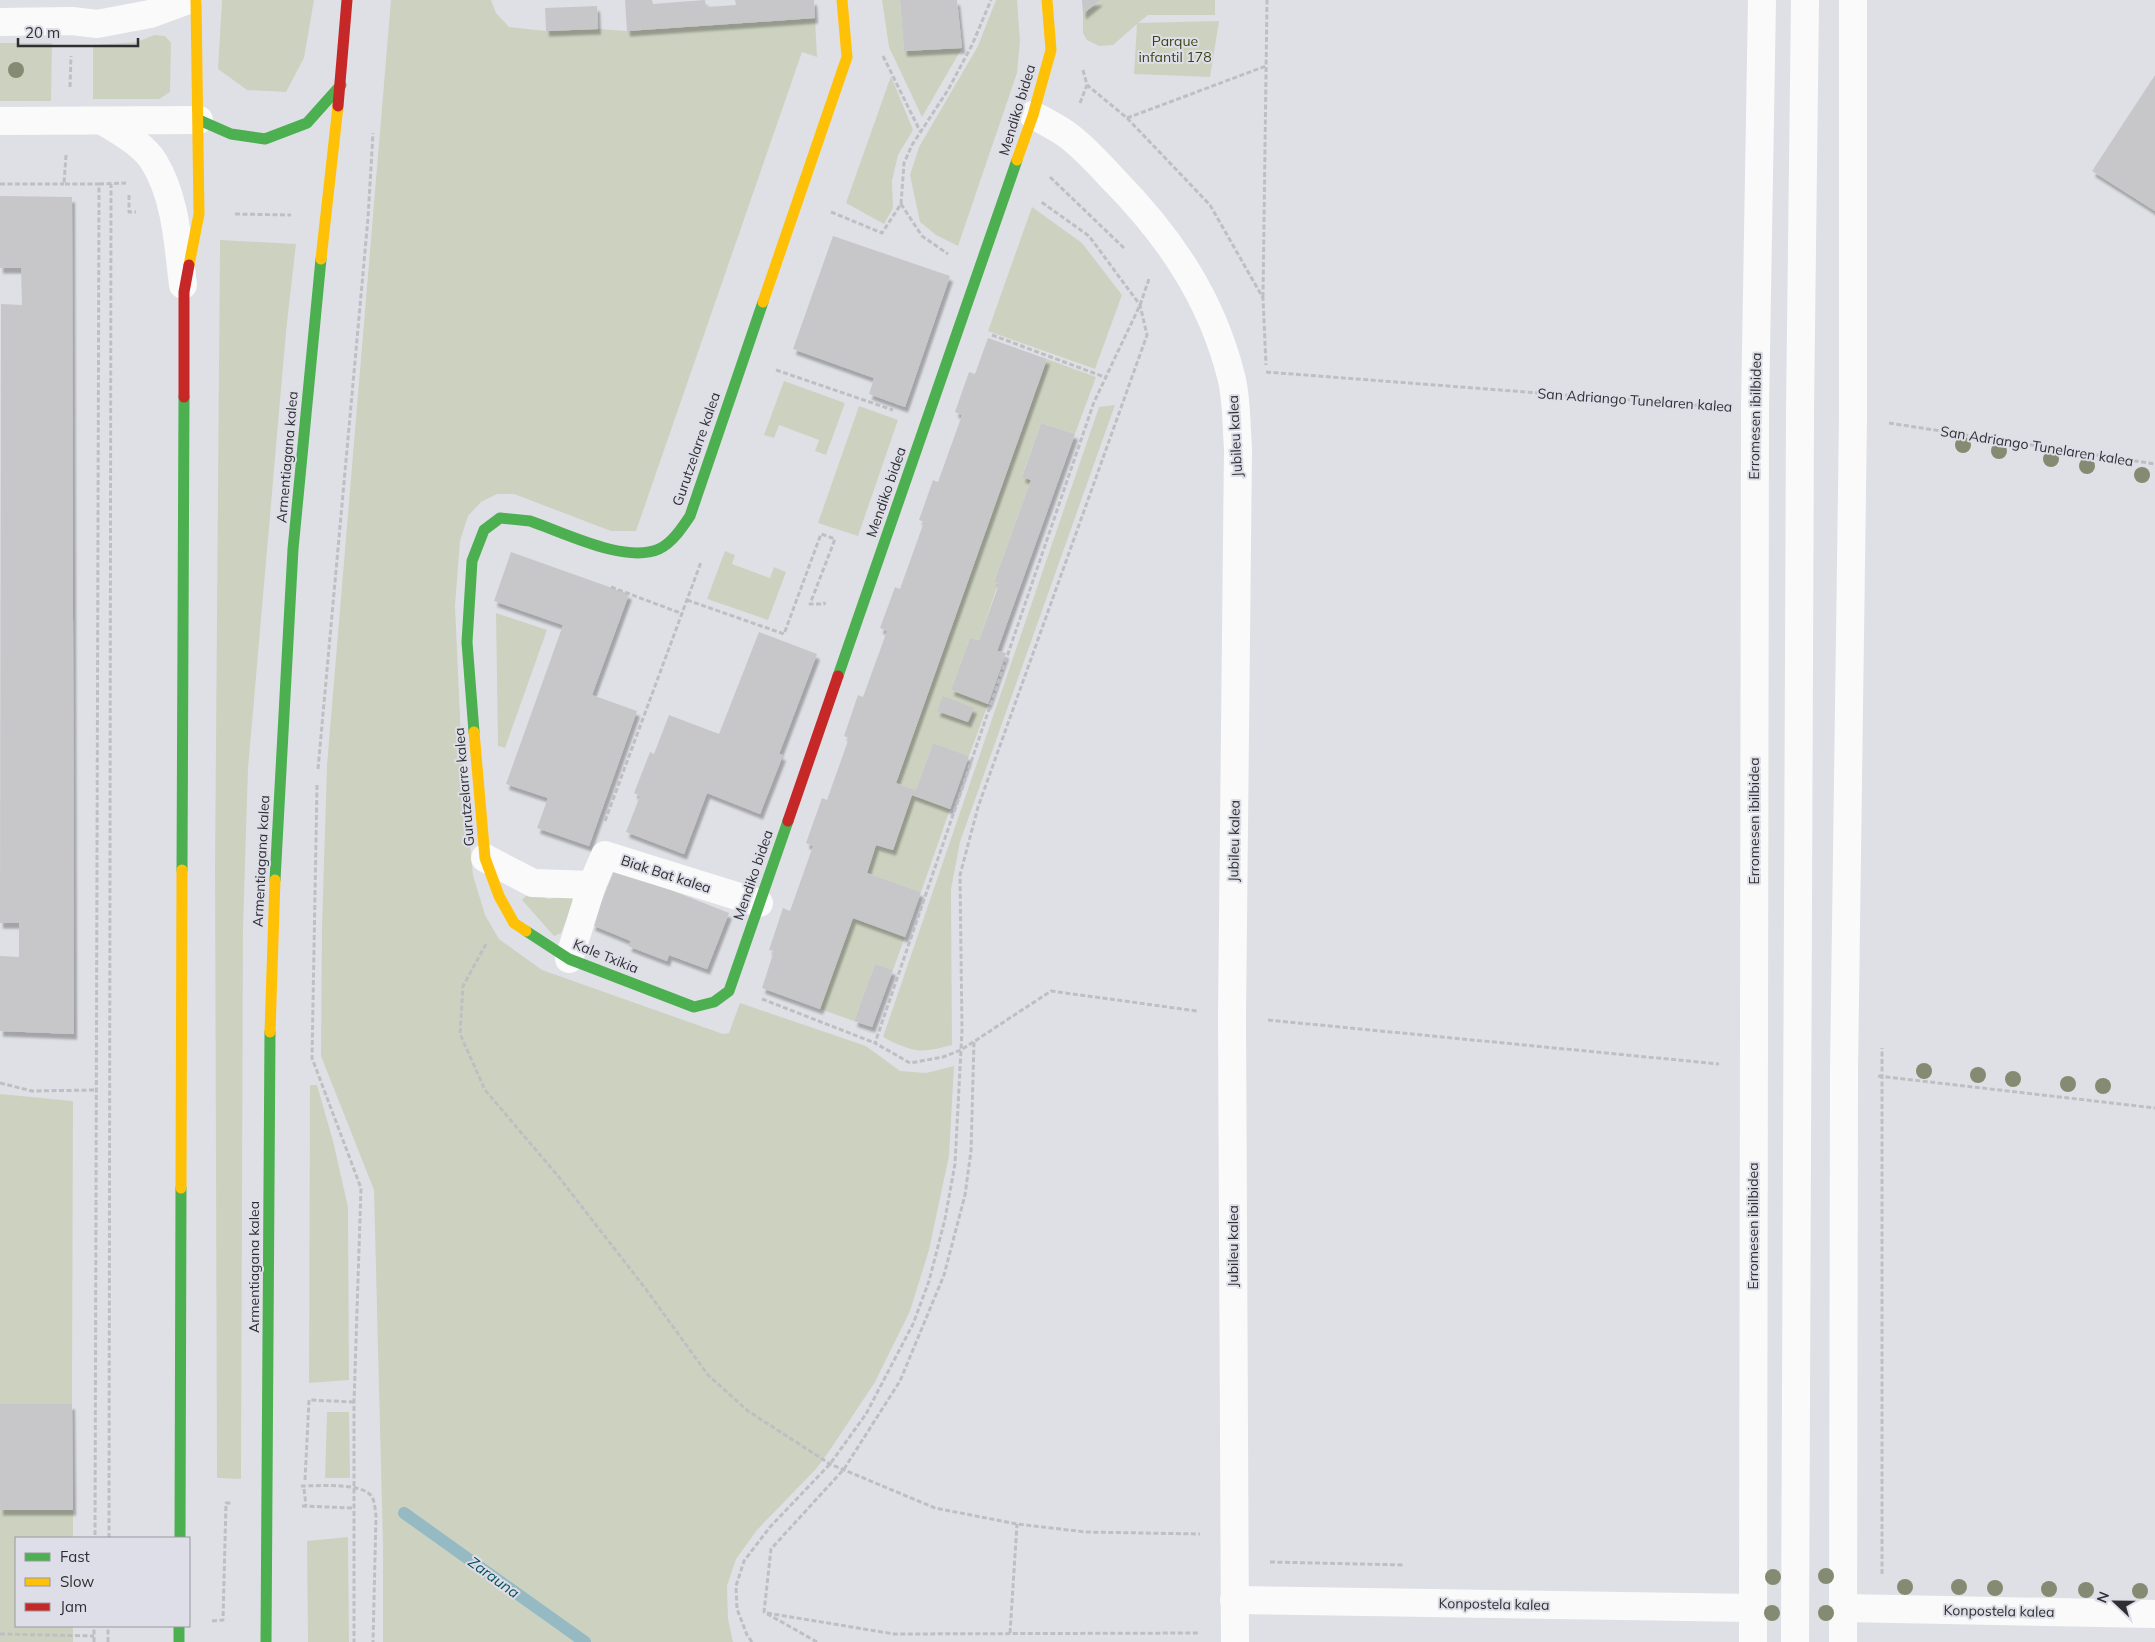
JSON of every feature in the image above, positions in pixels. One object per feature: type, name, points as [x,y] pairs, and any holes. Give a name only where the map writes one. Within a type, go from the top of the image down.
[{"type":"main road","points":[[180,1537],[184,292],[198,214],[199,120],[196,0]]},
{"type":"main road","name":"Armentiagana kalea","points":[[266,1642],[269,1068],[272,925],[279,779],[294,549],[325,215],[341,85],[347,0]]},
{"type":"main road","name":"Gurutzelarre kalea","points":[[484,858],[467,642],[472,561],[484,530],[500,518],[528,520],[605,547],[636,554],[657,550],[677,535],[690,516],[847,57],[842,0]]},
{"type":"main road","name":"Mendiko bidea","points":[[729,991],[1033,115],[1051,50],[1046,0]]},
{"type":"main road","points":[[199,120],[231,134],[265,138],[307,123],[341,85]]},
{"type":"main road","name":"Kale Txikia","points":[[484,858],[499,896],[514,924],[569,959],[694,1007],[714,1002],[729,991]]},
{"type":"main road","points":[[179,1627],[179,1642]]},
{"type":"street","points":[[0,22],[72,21],[97,24],[150,14],[188,0]]},
{"type":"street","name":"Erromesen ibilbidea","points":[[1753,1642],[1755,409],[1762,0]]},
{"type":"street","points":[[1795,1642],[1800,413],[1805,0]]},
{"type":"street","points":[[1843,1642],[1844,1072],[1853,417],[1853,0]]},
{"type":"street","name":"Jubileu kalea","points":[[1033,115],[1067,135],[1100,166],[1140,207],[1186,267],[1204,299],[1220,338],[1232,378],[1238,448],[1232,1017],[1235,1642]]},
{"type":"street","points":[[0,121],[199,120]]},
{"type":"street","points":[[103,121],[130,138],[153,161],[164,183],[174,213],[184,292]]},
{"type":"street","name":"Biak Bat kalea","points":[[569,959],[592,885],[606,855],[759,904]]},
{"type":"street","points":[[484,858],[533,884],[592,885]]},
{"type":"street","name":"Konpostela kalea","points":[[1234,1600],[1753,1608]]},
{"type":"street","name":"Konpostela kalea","points":[[1844,1608],[2155,1614]]},
{"type":"path","points":[[826,210],[882,233],[901,204],[904,163],[912,145],[948,90],[972,45],[991,0]]},
{"type":"path","points":[[1263,298],[1267,0]]},
{"type":"path","points":[[64,184],[69,121],[72,21]]},
{"type":"path","points":[[880,51],[921,132]]},
{"type":"path","points":[[1127,118],[1266,66]]},
{"type":"path","points":[[354,1642],[354,1402],[362,1188],[312,1058],[317,775],[368,218],[373,132]]},
{"type":"path","points":[[1050,177],[1130,253]]},
{"type":"path","points":[[0,184],[99,184],[94,1537]]},
{"type":"path","points":[[108,1537],[111,184]]},
{"type":"path","points":[[752,1642],[747,1636],[737,1609],[736,1586],[744,1561],[770,1527],[830,1464],[866,1414],[889,1374],[913,1324],[929,1280],[945,1219],[955,1164],[961,1050],[960,875],[978,807],[1147,335],[1140,305],[1089,236],[1036,198]]},
{"type":"path","points":[[901,204],[922,236],[949,255]]},
{"type":"path","points":[[1155,282],[1151,274],[1140,305],[1094,402],[875,1043],[910,1063],[943,1057],[961,1050],[1051,991],[1198,1012],[1199,1002]]},
{"type":"path","points":[[989,334],[1107,378]]},
{"type":"path","points":[[770,368],[894,411]]},
{"type":"path","name":"San Adriango Tunelaren kalea","points":[[1232,378],[1267,372],[1755,409]]},
{"type":"path","name":"San Adriango Tunelaren kalea","points":[[1853,417],[2155,464]]},
{"type":"path","points":[[688,600],[784,634],[821,534],[835,539],[810,604],[824,604],[827,596]]},
{"type":"path","points":[[602,829],[682,614],[610,586]]},
{"type":"path","points":[[514,924],[489,938],[463,986],[460,1034],[485,1090],[570,1190],[646,1288],[708,1375],[748,1411],[830,1464],[935,1508],[1017,1524],[1086,1532],[1202,1534],[1202,1526]]},
{"type":"path","points":[[1232,1017],[1753,1068]]},
{"type":"path","points":[[764,1612],[771,1549],[844,1469],[900,1381],[944,1275],[965,1195],[970,1160],[974,1040]]},
{"type":"path","points":[[1844,1072],[2155,1108]]},
{"type":"path","points":[[0,1083],[32,1090],[96,1090]]},
{"type":"path","points":[[306,1506],[304,1486],[309,1400],[354,1402]]},
{"type":"path","points":[[1010,1633],[1017,1524]]},
{"type":"path","points":[[764,1612],[894,1634],[1205,1633]]},
{"type":"path","points":[[764,1612],[817,1642]]},
{"type":"path","points":[[94,1627],[94,1642]]},
{"type":"path","points":[[108,1627],[108,1642]]},
{"type":"path","points":[[0,1634],[94,1636]]},
{"type":"green space","points":[[222,0],[314,0],[304,58],[286,92],[247,90],[218,69]]},
{"type":"green space","points":[[391,0],[491,0],[496,13],[509,27],[546,31],[598,29],[627,31],[815,18],[817,57],[802,52],[636,531],[611,531],[514,494],[497,494],[481,502],[468,516],[460,541],[455,606],[462,761],[473,875],[485,915],[499,939],[542,970],[723,1034],[729,1033],[740,1003],[866,1046],[900,1071],[926,1073],[954,1066],[949,1156],[929,1250],[910,1311],[875,1382],[830,1450],[816,1469],[757,1530],[736,1559],[727,1586],[728,1619],[733,1642],[383,1642],[383,1547],[374,1190],[321,1056],[322,926],[327,765]]},
{"type":"green space","points":[[882,0],[900,0],[904,51],[962,48],[922,117],[889,47]]},
{"type":"green space","points":[[996,0],[1017,0],[1020,41],[1017,73],[958,246],[936,235],[920,222],[910,175],[919,147],[978,46]]},
{"type":"green space","name":"Parque infantil 178","points":[[1100,0],[1215,0],[1215,15],[1148,15],[1138,23],[1219,21],[1210,77],[1134,74],[1137,24],[1113,45],[1099,46],[1087,40],[1083,33],[1083,14]]},
{"type":"green space","points":[[154,35],[165,36],[171,43],[170,92],[159,99],[93,99],[93,45],[137,42]]},
{"type":"green space","points":[[0,43],[52,43],[51,101],[0,101]]},
{"type":"green space","points":[[891,76],[913,130],[898,155],[892,181],[893,208],[884,224],[846,203]]},
{"type":"green space","points":[[1032,207],[1082,243],[1122,295],[1095,369],[988,331]]},
{"type":"green space","points":[[220,240],[296,244],[286,332],[248,769],[243,928],[241,1479],[217,1478],[215,866]]},
{"type":"green space","points":[[1047,359],[1096,377],[1075,434],[1041,423],[1022,476],[1031,480],[994,582],[998,584],[979,640],[970,638],[951,690],[988,704],[969,756],[933,743],[916,790],[896,783]]},
{"type":"green space","points":[[784,381],[845,403],[826,455],[815,451],[819,440],[779,425],[774,438],[764,435]]},
{"type":"green space","points":[[1115,405],[960,842],[951,889],[952,1045],[932,1050],[916,1050],[902,1046],[883,1037],[1099,407]]},
{"type":"green space","points":[[859,406],[898,420],[858,536],[818,523]]},
{"type":"green space","points":[[725,551],[735,555],[732,564],[770,578],[774,567],[786,572],[768,620],[707,599]]},
{"type":"green space","points":[[496,613],[547,630],[505,748],[498,746]]},
{"type":"green space","points":[[912,795],[950,809],[921,892],[867,873],[876,845],[893,850]]},
{"type":"green space","points":[[530,892],[548,899],[571,896],[574,902],[561,933],[554,936],[522,900]]},
{"type":"green space","points":[[853,918],[905,937],[893,970],[875,964],[854,1021],[820,1009]]},
{"type":"green space","points":[[310,1085],[317,1085],[333,1141],[348,1207],[349,1380],[309,1383]]},
{"type":"green space","points":[[0,1094],[73,1101],[72,1404],[0,1404]]},
{"type":"green space","points":[[327,1412],[349,1412],[350,1478],[325,1478]]},
{"type":"green space","points":[[0,1510],[73,1510],[73,1537],[15,1537],[15,1627],[73,1627],[73,1642],[0,1642]]},
{"type":"green space","points":[[348,1537],[349,1642],[308,1642],[307,1541]]},
{"type":"building","points":[[625,0],[652,0],[653,4],[705,0],[706,7],[736,5],[735,0],[814,0],[815,18],[627,31]]},
{"type":"building","points":[[900,0],[957,0],[962,48],[904,51]]},
{"type":"building","points":[[1082,0],[1100,0],[1083,14]]},
{"type":"building","points":[[597,6],[598,29],[546,31],[545,8]]},
{"type":"building","points":[[2155,75],[2155,211],[2092,171]]},
{"type":"building","points":[[0,196],[72,197],[74,1034],[0,1031],[0,956],[19,957],[19,923],[0,923],[1,304],[22,305],[21,268],[0,268]]},
{"type":"building","points":[[833,236],[950,276],[905,407],[869,394],[874,378],[793,349]]},
{"type":"building","points":[[988,338],[1047,359],[896,783],[916,790],[933,743],[969,756],[950,809],[912,795],[893,850],[876,845],[867,873],[921,892],[905,937],[853,918],[820,1009],[762,988],[774,951],[769,950],[783,908],[790,911],[813,846],[806,843],[822,798],[827,800],[849,738],[844,736],[858,695],[863,697],[887,631],[880,628],[895,587],[900,589],[924,522],[919,520],[933,480],[938,482],[962,415],[955,412],[969,372],[975,374]]},
{"type":"building","points":[[1041,423],[1075,434],[997,651],[1006,653],[988,704],[951,690],[970,638],[979,640],[999,584],[994,582],[1031,480],[1022,477]]},
{"type":"building","points":[[511,552],[629,594],[592,695],[637,711],[589,846],[537,828],[548,798],[506,784],[563,625],[494,601]]},
{"type":"building","points":[[759,632],[817,654],[779,754],[783,755],[760,814],[707,793],[684,854],[626,832],[640,796],[634,793],[650,752],[654,754],[669,715],[719,734]]},
{"type":"building","points":[[943,696],[974,708],[968,722],[937,711]]},
{"type":"building","points":[[615,868],[729,913],[707,969],[669,955],[667,961],[628,946],[631,941],[592,925]]},
{"type":"building","points":[[875,964],[893,970],[872,1027],[854,1021]]},
{"type":"building","points":[[0,1404],[72,1404],[73,1510],[0,1510]]},
{"type":"waterway","name":"Zarauna","points":[[404,1513],[585,1642]]},
{"type":"traffic: fast","points":[[199,120],[231,134],[265,139],[307,123],[341,85]]},
{"type":"traffic: fast","points":[[838,676],[1017,160]]},
{"type":"traffic: fast","points":[[275,880],[293,549],[321,259]]},
{"type":"traffic: fast","points":[[474,732],[467,642],[472,561],[484,530],[500,518],[530,521],[576,539],[612,550],[645,553],[659,549],[668,543],[690,516],[763,302]]},
{"type":"traffic: fast","points":[[182,870],[184,397]]},
{"type":"traffic: fast","points":[[526,931],[569,959],[694,1007],[714,1002],[729,991],[788,821]]},
{"type":"traffic: fast","points":[[266,1642],[270,1032]]},
{"type":"traffic: fast","points":[[180,1537],[181,1188]]},
{"type":"traffic: fast","points":[[179,1627],[179,1642]]},
{"type":"traffic: slow","points":[[189,265],[199,214],[196,0]]},
{"type":"traffic: slow","points":[[763,302],[847,57],[842,0]]},
{"type":"traffic: slow","points":[[1017,160],[1033,115],[1051,50],[1047,0]]},
{"type":"traffic: slow","points":[[321,259],[338,106]]},
{"type":"traffic: slow","points":[[474,732],[485,858],[499,896],[514,923],[526,931]]},
{"type":"traffic: slow","points":[[181,1188],[182,870]]},
{"type":"traffic: slow","points":[[270,1032],[275,880]]},
{"type":"traffic: jam","points":[[338,106],[347,0]]},
{"type":"traffic: jam","points":[[184,397],[184,292],[189,265]]},
{"type":"traffic: jam","points":[[788,821],[838,676]]}]
